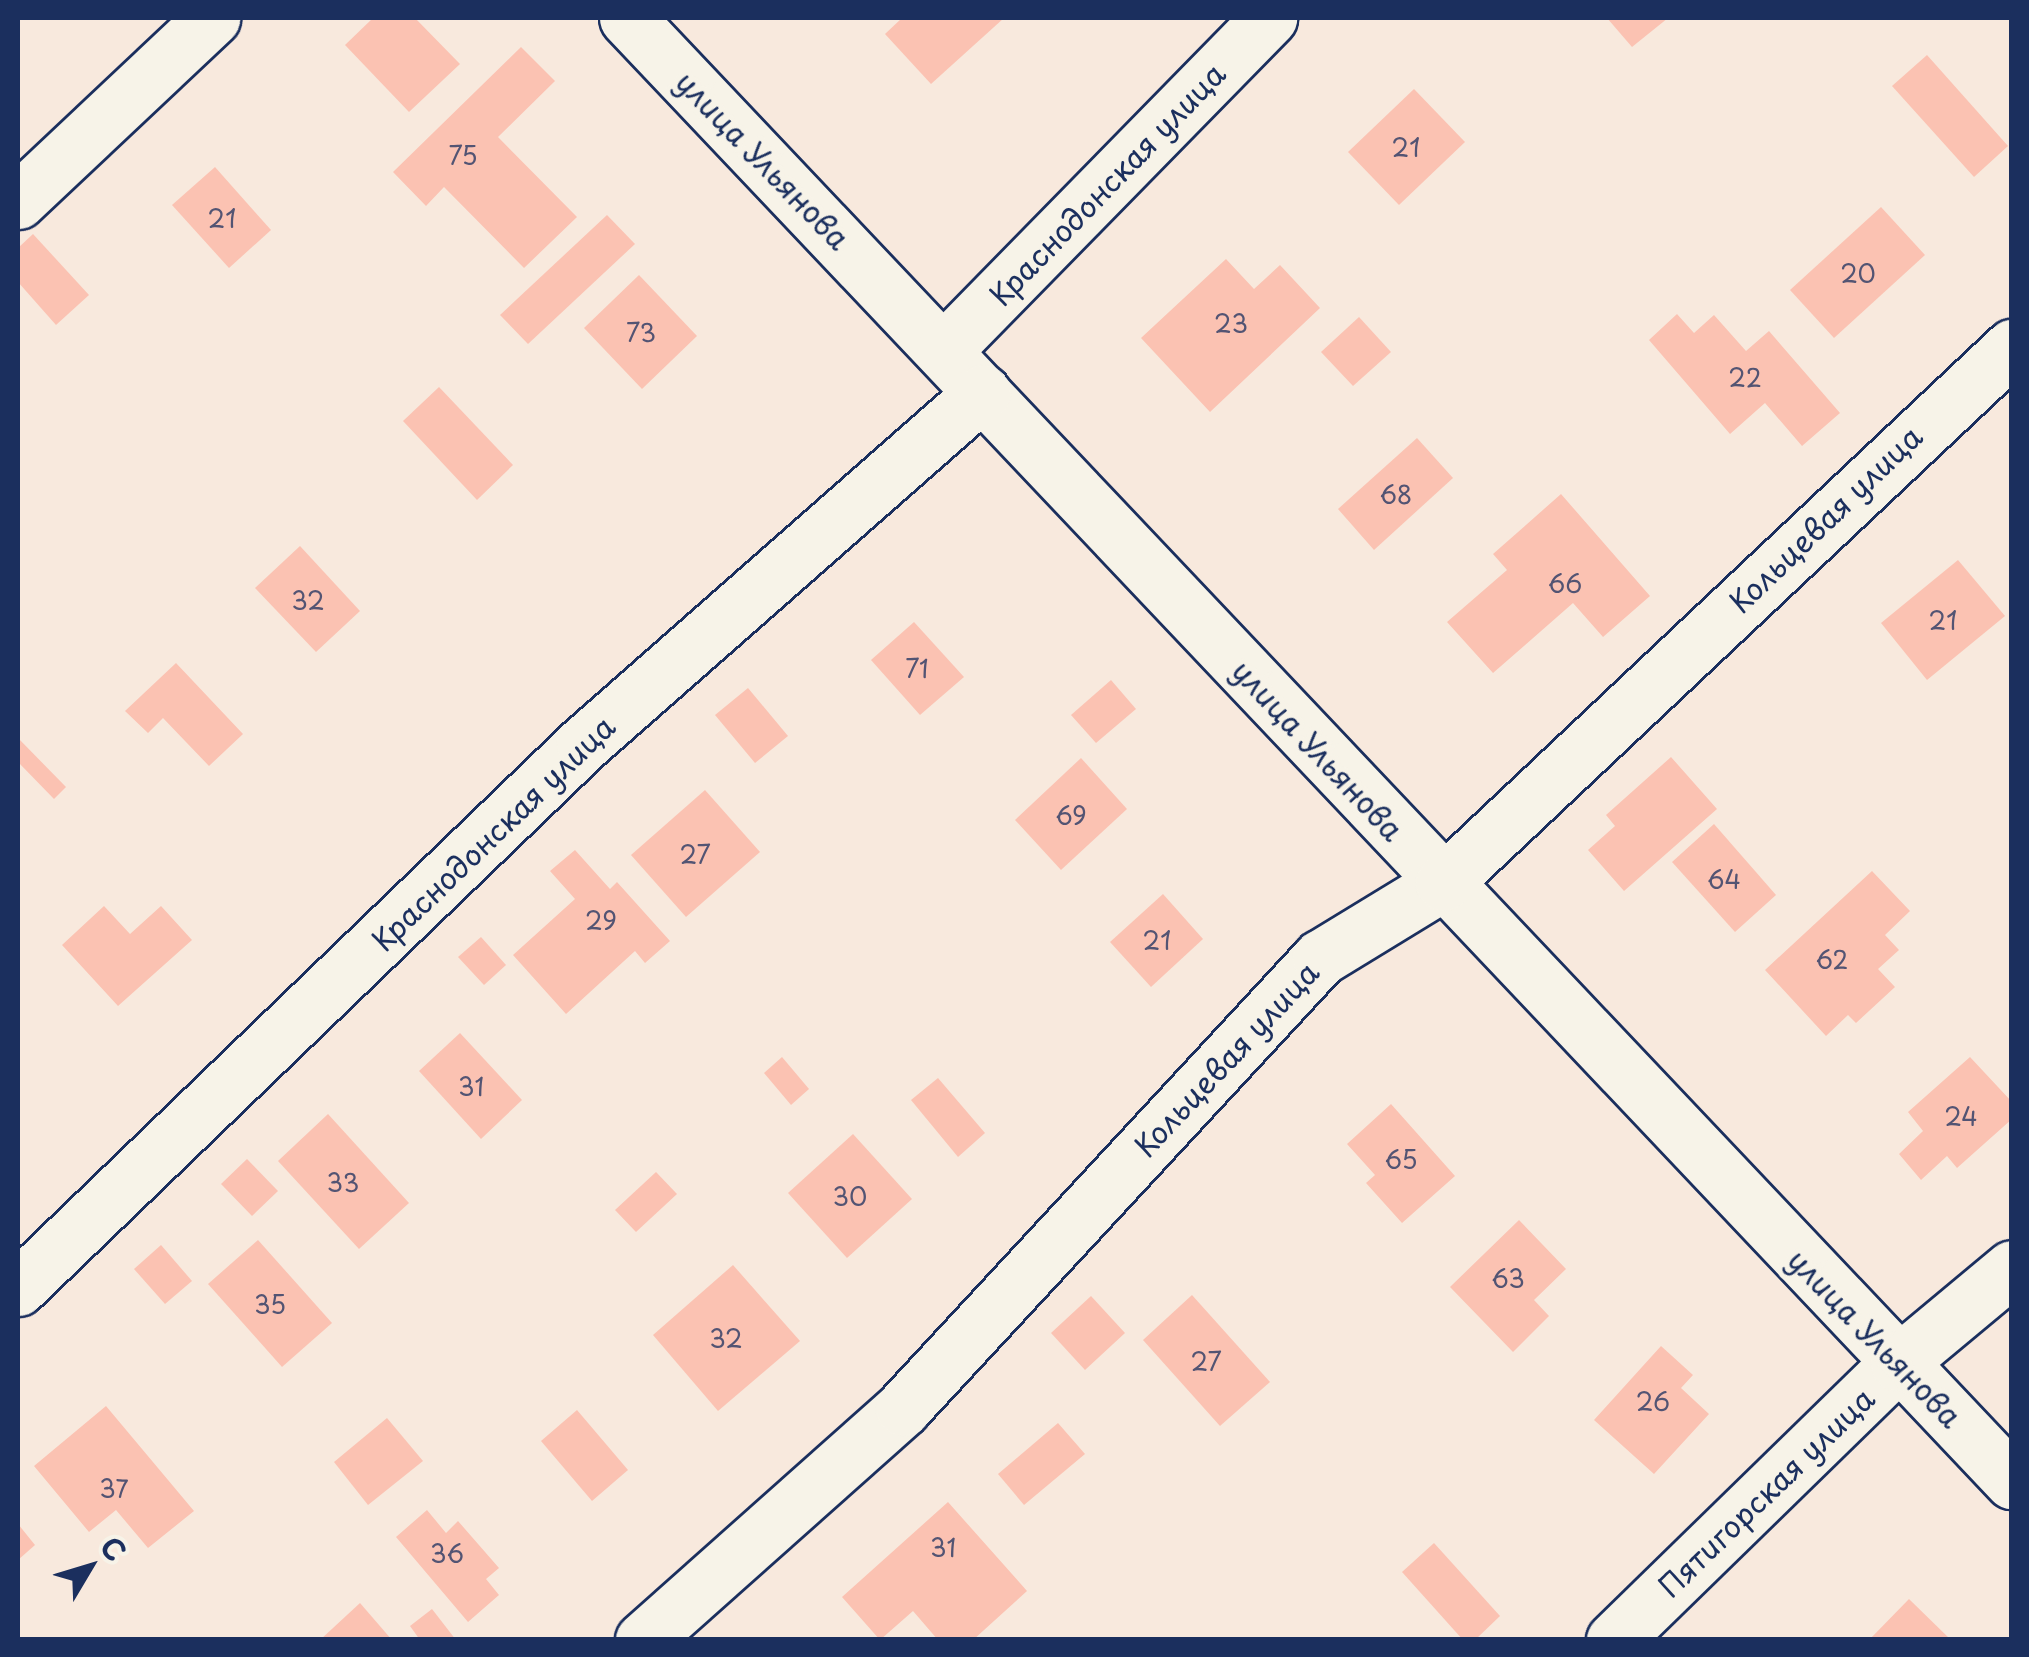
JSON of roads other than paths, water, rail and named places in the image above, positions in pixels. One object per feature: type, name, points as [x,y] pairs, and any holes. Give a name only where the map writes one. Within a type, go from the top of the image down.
[{"type":"street","points":[[18,201],[212,18]]},
{"type":"street","name":"улица Ульянова","points":[[628,18],[2012,1481]]},
{"type":"street","name":"Краснодонская улица","points":[[944,350],[1269,18]]},
{"type":"street","name":"Кольцевая улица","points":[[642,1640],[903,1408],[1320,958],[1443,883],[2012,347]]},
{"type":"street","name":"Краснодонская улица","points":[[18,1288],[584,743],[983,392]]},
{"type":"street","name":"Пятигорская улица","points":[[1614,1640],[1898,1363],[2012,1268]]}]
